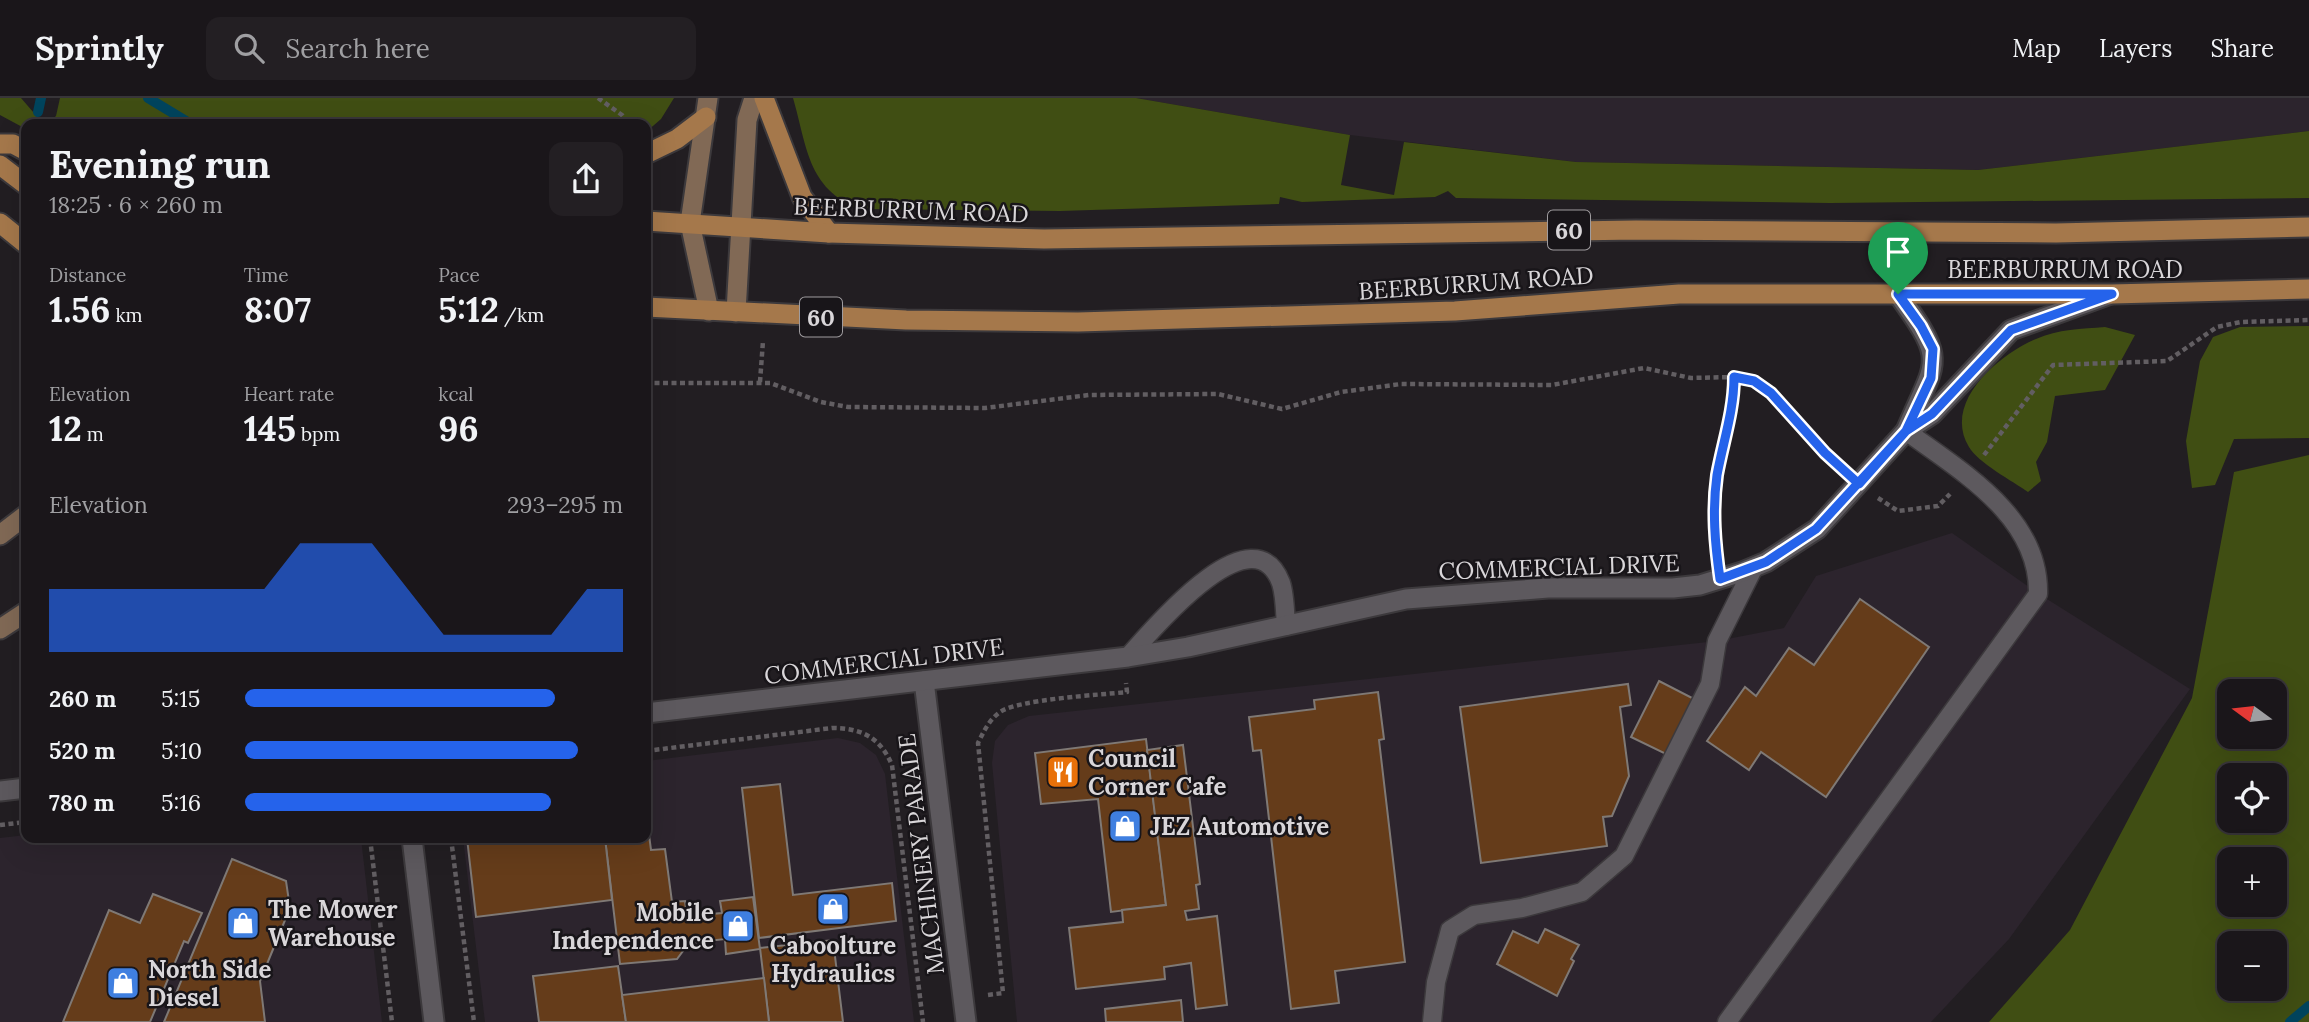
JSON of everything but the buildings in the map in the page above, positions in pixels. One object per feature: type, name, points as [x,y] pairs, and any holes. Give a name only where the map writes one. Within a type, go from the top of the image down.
[{"type":"main road","points":[[736,312],[747,120],[754,98]]},
{"type":"main road","points":[[764,98],[802,197],[829,233]]},
{"type":"main road","points":[[651,152],[677,139],[707,107]]},
{"type":"main road","points":[[707,107],[690,223],[709,311]]},
{"type":"main road","points":[[0,144],[13,144],[21,148]]},
{"type":"main road","points":[[0,165],[21,181]]},
{"type":"main road","name":"BEERBURRUM ROAD","points":[[651,220],[829,233],[1044,239],[1636,230],[2056,233],[2309,227]]},
{"type":"main road","points":[[0,223],[21,240]]},
{"type":"main road","name":"BEERBURRUM ROAD","points":[[651,307],[906,320],[1092,322],[1441,312],[1679,293],[2112,294],[2309,289]]},
{"type":"main road","points":[[0,535],[21,519]]},
{"type":"main road","points":[[0,629],[21,615]]},
{"type":"street","name":"COMMERCIAL DRIVE","points":[[1898,294],[1926,335],[1934,362],[1931,378],[1906,431]]},
{"type":"street","name":"COMMERCIAL DRIVE","points":[[651,712],[1126,657],[1406,599],[1446,594],[1548,588],[1673,589],[1720,579],[1754,567],[1791,548],[1816,529],[1906,431],[1932,414],[2011,330],[2112,294]]},
{"type":"street","name":"MACHINERY PARADE","points":[[924,681],[966,1022]]},
{"type":"street","points":[[0,791],[21,789]]},
{"type":"street","points":[[413,843],[434,1022]]},
{"type":"lane","points":[[1727,1022],[2039,594],[2039,575],[2027,537],[2015,522],[1968,477],[1906,431]]},
{"type":"lane","points":[[1126,657],[1213,572],[1237,560],[1264,562],[1273,570],[1281,583],[1286,626]]},
{"type":"lane","points":[[1432,1022],[1436,982],[1450,930],[1474,915],[1522,908],[1582,892],[1624,856],[1710,684],[1717,641],[1754,567]]},
{"type":"path","points":[[598,98],[625,119]]},
{"type":"path","points":[[651,383],[778,384],[821,402],[848,407],[985,408],[1088,395],[1218,394],[1282,410],[1341,392],[1401,384],[1552,385],[1644,368],[1691,379],[1734,377],[1754,381],[1771,393],[1825,453],[1859,484],[1898,511],[1938,506],[1968,477],[2053,365],[2167,361],[2217,327],[2241,322],[2309,320]]},
{"type":"path","points":[[760,382],[763,341]]},
{"type":"path","points":[[1720,579],[1713,527],[1717,478],[1734,402],[1734,377]]},
{"type":"path","points":[[963,998],[1003,993],[978,743],[988,723],[1002,710],[1021,705],[1127,692],[1126,657]]},
{"type":"path","points":[[651,750],[832,729],[854,728],[872,737],[886,751],[892,765],[923,1022]]},
{"type":"path","points":[[0,825],[21,823]]},
{"type":"path","points":[[371,843],[392,1022]]},
{"type":"path","points":[[452,843],[474,1022]]},
{"type":"shaded area","points":[[1136,98],[2309,98],[2309,131],[1978,170],[1576,162],[1350,135]]},
{"type":"shaded area","points":[[1952,533],[2039,594],[2190,689],[2009,939],[1931,1022],[1017,1022],[992,763],[995,741],[1008,725],[1029,716],[1717,641],[1784,628],[1816,576]]},
{"type":"shaded area","points":[[838,738],[860,743],[876,755],[885,774],[914,1022],[485,1022],[464,843],[651,843],[651,760]]},
{"type":"shaded area","points":[[21,836],[21,843],[362,843],[382,1022],[0,1022],[0,838]]},
{"type":"green space","points":[[0,98],[21,98],[39,119],[21,119],[21,126],[0,115]]},
{"type":"green space","points":[[60,98],[674,98],[661,119],[651,128],[651,119],[52,119],[56,116]]},
{"type":"green space","points":[[793,98],[1136,98],[1350,135],[1341,185],[1394,195],[1404,142],[1576,162],[1978,170],[2309,131],[2309,198],[1830,203],[1456,198],[1448,191],[1435,197],[1302,202],[1280,197],[1279,204],[1060,211],[859,209],[829,190],[819,177],[806,149]]},
{"type":"green space","points":[[2309,326],[2309,438],[2234,439],[2215,485],[2192,488],[2186,441],[2200,361],[2213,337],[2240,327]]},
{"type":"green space","points":[[2105,327],[2135,335],[2105,390],[2055,396],[2047,442],[2036,462],[2041,481],[2028,492],[1973,453],[1963,430],[1963,414],[1968,398],[1978,382],[1991,369],[2021,346],[2044,336],[2070,330]]},
{"type":"green space","points":[[2309,455],[2309,1022],[1989,1022],[2070,930],[2192,698],[2234,472]]},
{"type":"waterway","points":[[38,112],[41,98]]},
{"type":"waterway","points":[[148,98],[183,119]]},
{"type":"waterway","points":[[2290,1022],[2309,1006]]},
{"type":"place","name":"Council Corner Cafe","points":[[1063,772]]},
{"type":"place","name":"JEZ Automotive","points":[[1125,826]]},
{"type":"place","name":"Caboolture Hydraulics","points":[[833,909]]},
{"type":"place","name":"The Mower Warehouse","points":[[243,923]]},
{"type":"place","name":"Mobile Independence","points":[[738,926]]},
{"type":"place","name":"North Side Diesel","points":[[123,983]]},
{"type":"route","points":[[1898,294],[1921,326],[1933,349],[1931,378],[1906,431],[1859,484],[1825,453],[1771,393],[1754,381],[1734,377],[1734,402],[1717,478],[1713,527],[1720,579],[1766,562],[1816,529],[1837,508],[1906,431],[1932,414],[1987,352],[2011,330],[2112,294],[1898,294]]}]
